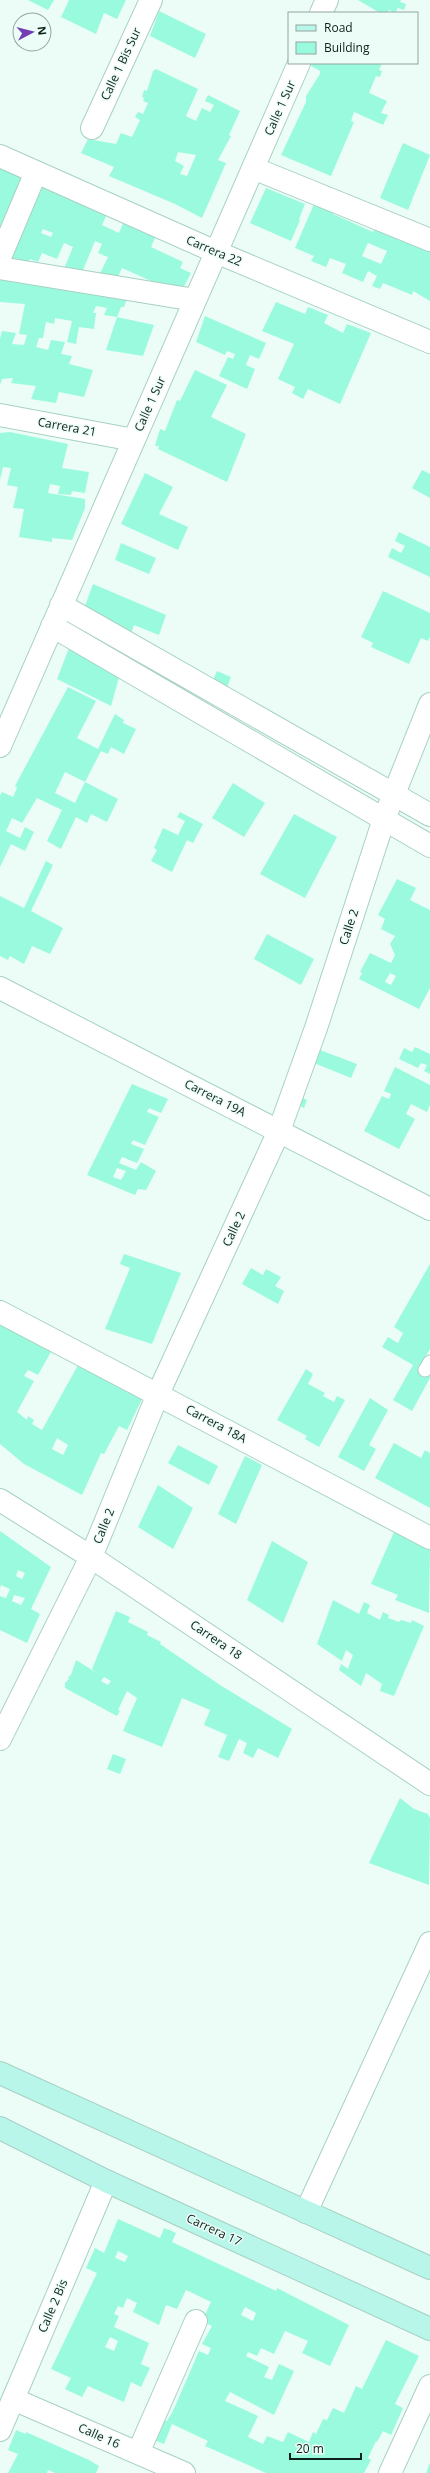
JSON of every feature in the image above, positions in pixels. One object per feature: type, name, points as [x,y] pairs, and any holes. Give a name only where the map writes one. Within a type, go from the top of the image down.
[{"type":"street","name":"Calle 1 Bis Sur","points":[[92,128],[151,0]]},
{"type":"street","points":[[321,12],[327,0]]},
{"type":"street","name":"Calle 1 Sur","points":[[0,746],[299,64]]},
{"type":"street","name":"Carrera 22","points":[[0,156],[216,252],[430,342]]},
{"type":"street","points":[[253,168],[430,240]]},
{"type":"street","points":[[36,172],[0,261],[195,300]]},
{"type":"street","name":"Carrera 21","points":[[0,415],[134,440]]},
{"type":"street","points":[[61,605],[430,815]]},
{"type":"street","points":[[52,626],[430,846]]},
{"type":"street","name":"Calle 2","points":[[0,1739],[91,1557],[158,1394],[279,1131],[316,1028],[384,819],[430,704]]},
{"type":"street","name":"Carrera 19A","points":[[0,988],[430,1209]]},
{"type":"street","name":"Carrera 18A","points":[[0,1312],[430,1538]]},
{"type":"street","name":"Carrera 18","points":[[0,1500],[91,1557],[430,1784]]},
{"type":"street","points":[[306,2212],[430,1943]]},
{"type":"street","points":[[0,2073],[430,2268]]},
{"type":"street","name":"Carrera 17","points":[[0,2128],[106,2181],[430,2329]]},
{"type":"street","name":"Calle 2 Bis","points":[[0,2430],[106,2181]]},
{"type":"street","points":[[138,2453],[196,2321]]},
{"type":"street","points":[[390,2473],[430,2386]]},
{"type":"street","name":"Calle 16","points":[[14,2399],[184,2473]]},
{"type":"building","points":[[28,0],[54,0],[48,10]]},
{"type":"building","points":[[69,0],[126,0],[117,19],[104,13],[96,34],[61,17]]},
{"type":"building","points":[[358,0],[401,0],[400,2],[406,4],[404,10],[398,8],[396,12],[389,10],[388,12],[378,12]]},
{"type":"building","points":[[159,11],[206,34],[195,58],[150,36]]},
{"type":"building","points":[[312,64],[382,64],[379,70],[382,71],[380,77],[376,76],[369,93],[387,101],[381,113],[388,115],[383,125],[354,112],[351,121],[354,122],[331,176],[281,155],[306,102],[306,96],[320,74],[320,71],[311,66]]},
{"type":"building","points":[[156,69],[198,89],[186,116],[196,121],[202,108],[210,112],[214,105],[205,101],[208,95],[240,111],[229,135],[231,136],[218,160],[226,163],[202,218],[175,204],[109,176],[114,167],[81,153],[88,139],[116,144],[121,133],[132,137],[140,120],[135,117],[138,112],[143,114],[148,103],[143,101],[144,98],[142,97],[144,90],[147,91],[153,71]],"holes":[[[178,152],[196,155],[187,176],[180,174],[184,166],[175,161]]]},
{"type":"building","points":[[403,143],[430,155],[408,210],[380,198]]},
{"type":"building","points":[[0,167],[24,177],[0,233]]},
{"type":"building","points":[[43,186],[107,214],[102,225],[119,233],[124,221],[156,236],[151,247],[183,262],[180,268],[191,273],[180,294],[122,268],[116,281],[98,278],[108,257],[98,253],[102,244],[95,241],[81,275],[63,271],[73,247],[64,243],[57,259],[42,253],[38,262],[30,259],[28,264],[10,260]],"holes":[[[43,229],[53,233],[51,237],[41,233]]]},
{"type":"building","points":[[266,188],[305,204],[291,241],[250,223]]},
{"type":"building","points":[[314,204],[334,211],[333,214],[373,232],[378,221],[430,246],[430,301],[413,291],[412,295],[383,283],[380,289],[372,286],[377,276],[368,271],[363,282],[342,273],[346,264],[330,258],[326,267],[311,261],[314,256],[295,248]],"holes":[[[368,243],[387,251],[381,264],[362,256]]]},
{"type":"building","points":[[0,275],[128,296],[124,307],[121,307],[117,317],[104,315],[107,308],[96,306],[93,313],[96,313],[94,329],[79,327],[76,344],[67,342],[72,321],[55,318],[54,324],[46,322],[43,338],[39,338],[36,347],[48,350],[51,340],[65,342],[61,354],[72,356],[69,364],[93,370],[84,397],[59,392],[56,403],[31,399],[36,386],[11,383],[13,378],[2,379],[0,385],[0,339],[2,331],[16,333],[12,344],[24,345],[27,335],[19,334],[25,304],[0,302]]},
{"type":"building","points":[[276,302],[305,314],[308,307],[328,315],[324,323],[343,333],[347,324],[371,333],[340,404],[308,389],[303,399],[292,393],[295,387],[278,379],[294,344],[262,331]]},
{"type":"building","points":[[205,316],[266,343],[259,359],[250,355],[246,365],[255,369],[247,389],[219,376],[228,357],[233,359],[235,354],[227,351],[225,355],[196,342]]},
{"type":"building","points":[[117,317],[154,325],[143,356],[106,350]]},
{"type":"building","points":[[195,370],[227,385],[211,417],[246,434],[227,482],[158,449],[159,446],[155,446],[160,429],[165,431],[177,400],[180,401]]},
{"type":"building","points":[[10,432],[68,444],[62,468],[89,472],[85,493],[72,491],[71,495],[58,494],[60,486],[50,484],[48,493],[85,499],[85,508],[72,540],[52,538],[52,542],[19,537],[24,509],[13,508],[18,487],[7,485],[11,468],[3,467],[0,480],[0,433]]},
{"type":"building","points":[[422,470],[430,474],[430,498],[412,488]]},
{"type":"building","points":[[145,473],[173,487],[159,514],[188,527],[178,550],[121,524]]},
{"type":"building","points":[[399,532],[430,547],[430,577],[388,557],[392,548],[401,553],[405,546],[395,541]]},
{"type":"building","points":[[121,543],[156,558],[149,574],[115,560]]},
{"type":"building","points":[[93,584],[166,615],[159,635],[134,625],[131,634],[82,614]]},
{"type":"building","points":[[383,591],[430,613],[430,637],[428,641],[421,638],[409,664],[371,647],[373,643],[361,637]]},
{"type":"building","points":[[69,648],[120,674],[111,706],[57,679]]},
{"type":"building","points":[[217,671],[231,677],[226,690],[211,684]]},
{"type":"building","points":[[68,687],[96,701],[77,738],[98,749],[115,714],[124,720],[123,723],[136,729],[124,754],[111,747],[108,754],[101,751],[85,782],[118,799],[107,822],[91,814],[87,823],[76,817],[61,849],[47,841],[62,810],[37,798],[22,823],[12,818],[6,831],[20,838],[25,827],[34,832],[25,851],[11,844],[0,867],[0,796],[2,792],[13,797],[17,788],[15,786]],"holes":[[[65,772],[85,782],[75,803],[55,793]]]},
{"type":"building","points":[[233,783],[265,803],[244,837],[212,818]]},
{"type":"building","points":[[180,812],[203,824],[193,843],[187,840],[172,872],[151,861],[157,850],[154,848],[163,828],[178,835],[185,821],[177,817]]},
{"type":"building","points":[[294,814],[337,837],[305,898],[260,874]]},
{"type":"building","points":[[46,861],[53,865],[31,911],[63,928],[50,954],[32,946],[24,964],[10,956],[8,960],[0,956],[0,896],[24,908]]},
{"type":"building","points":[[397,879],[416,888],[410,900],[430,910],[430,988],[419,1009],[359,979],[362,973],[360,972],[370,953],[391,963],[395,955],[390,944],[395,936],[381,929],[385,919],[378,915]],"holes":[[[390,973],[396,976],[391,985],[385,982]]]},
{"type":"building","points":[[267,934],[314,959],[301,985],[254,959]]},
{"type":"building","points":[[415,1047],[430,1054],[430,1074],[424,1071],[427,1065],[421,1063],[418,1068],[399,1059],[404,1048],[412,1052]]},
{"type":"building","points":[[320,1050],[357,1064],[351,1078],[314,1063]]},
{"type":"building","points":[[395,1067],[430,1085],[430,1105],[427,1112],[411,1104],[406,1114],[415,1119],[399,1149],[364,1131],[382,1096],[389,1099],[391,1094],[384,1091]]},
{"type":"building","points":[[132,1084],[168,1099],[161,1113],[149,1108],[147,1112],[159,1117],[145,1145],[133,1140],[131,1144],[144,1149],[137,1163],[122,1157],[119,1163],[136,1170],[141,1162],[156,1171],[146,1190],[138,1189],[135,1195],[87,1175]],"holes":[[[117,1168],[126,1171],[121,1180],[113,1177]]]},
{"type":"building","points":[[299,1096],[307,1100],[304,1108],[296,1104]]},
{"type":"building","points":[[124,1254],[181,1273],[152,1344],[105,1329],[130,1268],[120,1264]]},
{"type":"building","points":[[430,1264],[430,1349],[419,1368],[430,1374],[430,1378],[412,1411],[393,1400],[413,1365],[382,1347],[388,1337],[398,1343],[403,1333],[394,1327]]},
{"type":"building","points":[[251,1268],[263,1275],[266,1269],[281,1277],[275,1286],[284,1291],[278,1304],[242,1284]]},
{"type":"building","points":[[0,1321],[52,1350],[38,1375],[28,1370],[24,1376],[34,1381],[17,1412],[27,1420],[28,1416],[34,1420],[32,1424],[42,1430],[78,1365],[145,1393],[127,1430],[119,1426],[104,1454],[101,1453],[82,1495],[24,1464],[0,1444]],"holes":[[[57,1438],[68,1445],[63,1455],[52,1449]]]},
{"type":"building","points":[[306,1369],[313,1374],[308,1384],[325,1393],[323,1396],[334,1402],[337,1396],[345,1400],[319,1447],[305,1439],[307,1436],[277,1420]]},
{"type":"building","points":[[370,1398],[388,1410],[369,1445],[376,1449],[364,1471],[338,1457]]},
{"type":"building","points":[[394,1443],[421,1458],[425,1450],[430,1453],[430,1508],[375,1478]]},
{"type":"building","points":[[178,1445],[218,1466],[209,1485],[168,1463]]},
{"type":"building","points":[[245,1456],[262,1465],[236,1524],[218,1514]]},
{"type":"building","points":[[158,1485],[193,1508],[173,1549],[138,1527]]},
{"type":"building","points":[[0,1531],[51,1567],[31,1609],[40,1614],[27,1643],[0,1630],[0,1596],[6,1598],[10,1589],[1,1585],[0,1588]],"holes":[[[18,1570],[25,1573],[22,1579],[16,1576]],[[14,1595],[25,1598],[21,1605],[12,1601]]]},
{"type":"building","points":[[394,1532],[430,1547],[429,1613],[395,1600],[398,1595],[371,1584]]},
{"type":"building","points":[[272,1541],[308,1562],[283,1623],[247,1600]]},
{"type":"building","points":[[333,1600],[359,1614],[364,1602],[370,1605],[367,1613],[380,1620],[383,1612],[389,1615],[388,1618],[399,1622],[401,1620],[411,1623],[412,1620],[424,1626],[394,1696],[380,1691],[382,1684],[366,1673],[361,1686],[339,1670],[341,1664],[348,1669],[353,1655],[346,1650],[342,1661],[317,1644]]},
{"type":"building","points":[[116,1611],[130,1617],[128,1622],[148,1632],[147,1635],[161,1642],[160,1644],[220,1685],[292,1729],[278,1758],[258,1748],[253,1758],[243,1753],[247,1743],[239,1739],[229,1761],[218,1757],[227,1735],[204,1725],[210,1710],[182,1698],[162,1747],[123,1731],[137,1698],[127,1691],[118,1710],[120,1711],[117,1716],[65,1688],[65,1683],[71,1675],[76,1660],[97,1673],[92,1669]],"holes":[[[104,1677],[111,1681],[108,1685],[101,1681]]]},
{"type":"building","points":[[113,1754],[126,1759],[120,1774],[107,1769]]},
{"type":"building","points":[[400,1798],[414,1809],[428,1814],[430,1818],[429,1885],[369,1863]]},
{"type":"building","points":[[118,2219],[160,2238],[164,2228],[176,2233],[172,2242],[276,2291],[277,2288],[349,2325],[330,2366],[302,2353],[308,2341],[285,2331],[274,2354],[261,2348],[257,2356],[248,2352],[246,2356],[269,2367],[264,2377],[272,2380],[279,2364],[294,2371],[274,2415],[230,2392],[225,2401],[258,2416],[248,2437],[263,2444],[267,2436],[283,2442],[288,2432],[309,2442],[313,2432],[316,2434],[323,2419],[327,2420],[333,2408],[344,2413],[356,2386],[362,2389],[386,2340],[419,2356],[395,2404],[403,2408],[391,2435],[383,2431],[377,2442],[376,2441],[368,2458],[371,2460],[364,2473],[266,2473],[205,2446],[208,2441],[172,2424],[164,2444],[149,2438],[158,2418],[167,2421],[173,2411],[199,2351],[208,2355],[211,2348],[202,2344],[212,2326],[202,2321],[211,2302],[186,2290],[177,2309],[166,2305],[159,2325],[133,2312],[137,2303],[127,2298],[123,2308],[118,2306],[114,2314],[119,2316],[114,2327],[149,2343],[141,2364],[150,2368],[141,2387],[131,2382],[124,2402],[88,2386],[82,2397],[65,2389],[71,2378],[51,2369],[97,2273],[86,2268],[95,2248],[104,2253]],"holes":[[[118,2251],[128,2256],[125,2262],[115,2258]],[[245,2307],[256,2313],[253,2321],[241,2315]],[[110,2337],[118,2341],[114,2351],[105,2347]]]},
{"type":"building","points":[[16,2430],[26,2434],[26,2432],[89,2460],[99,2466],[96,2473],[55,2473],[48,2470],[47,2473],[8,2473],[18,2454],[8,2450]]},
{"type":"building","points":[[430,2463],[430,2473],[426,2473]]}]
